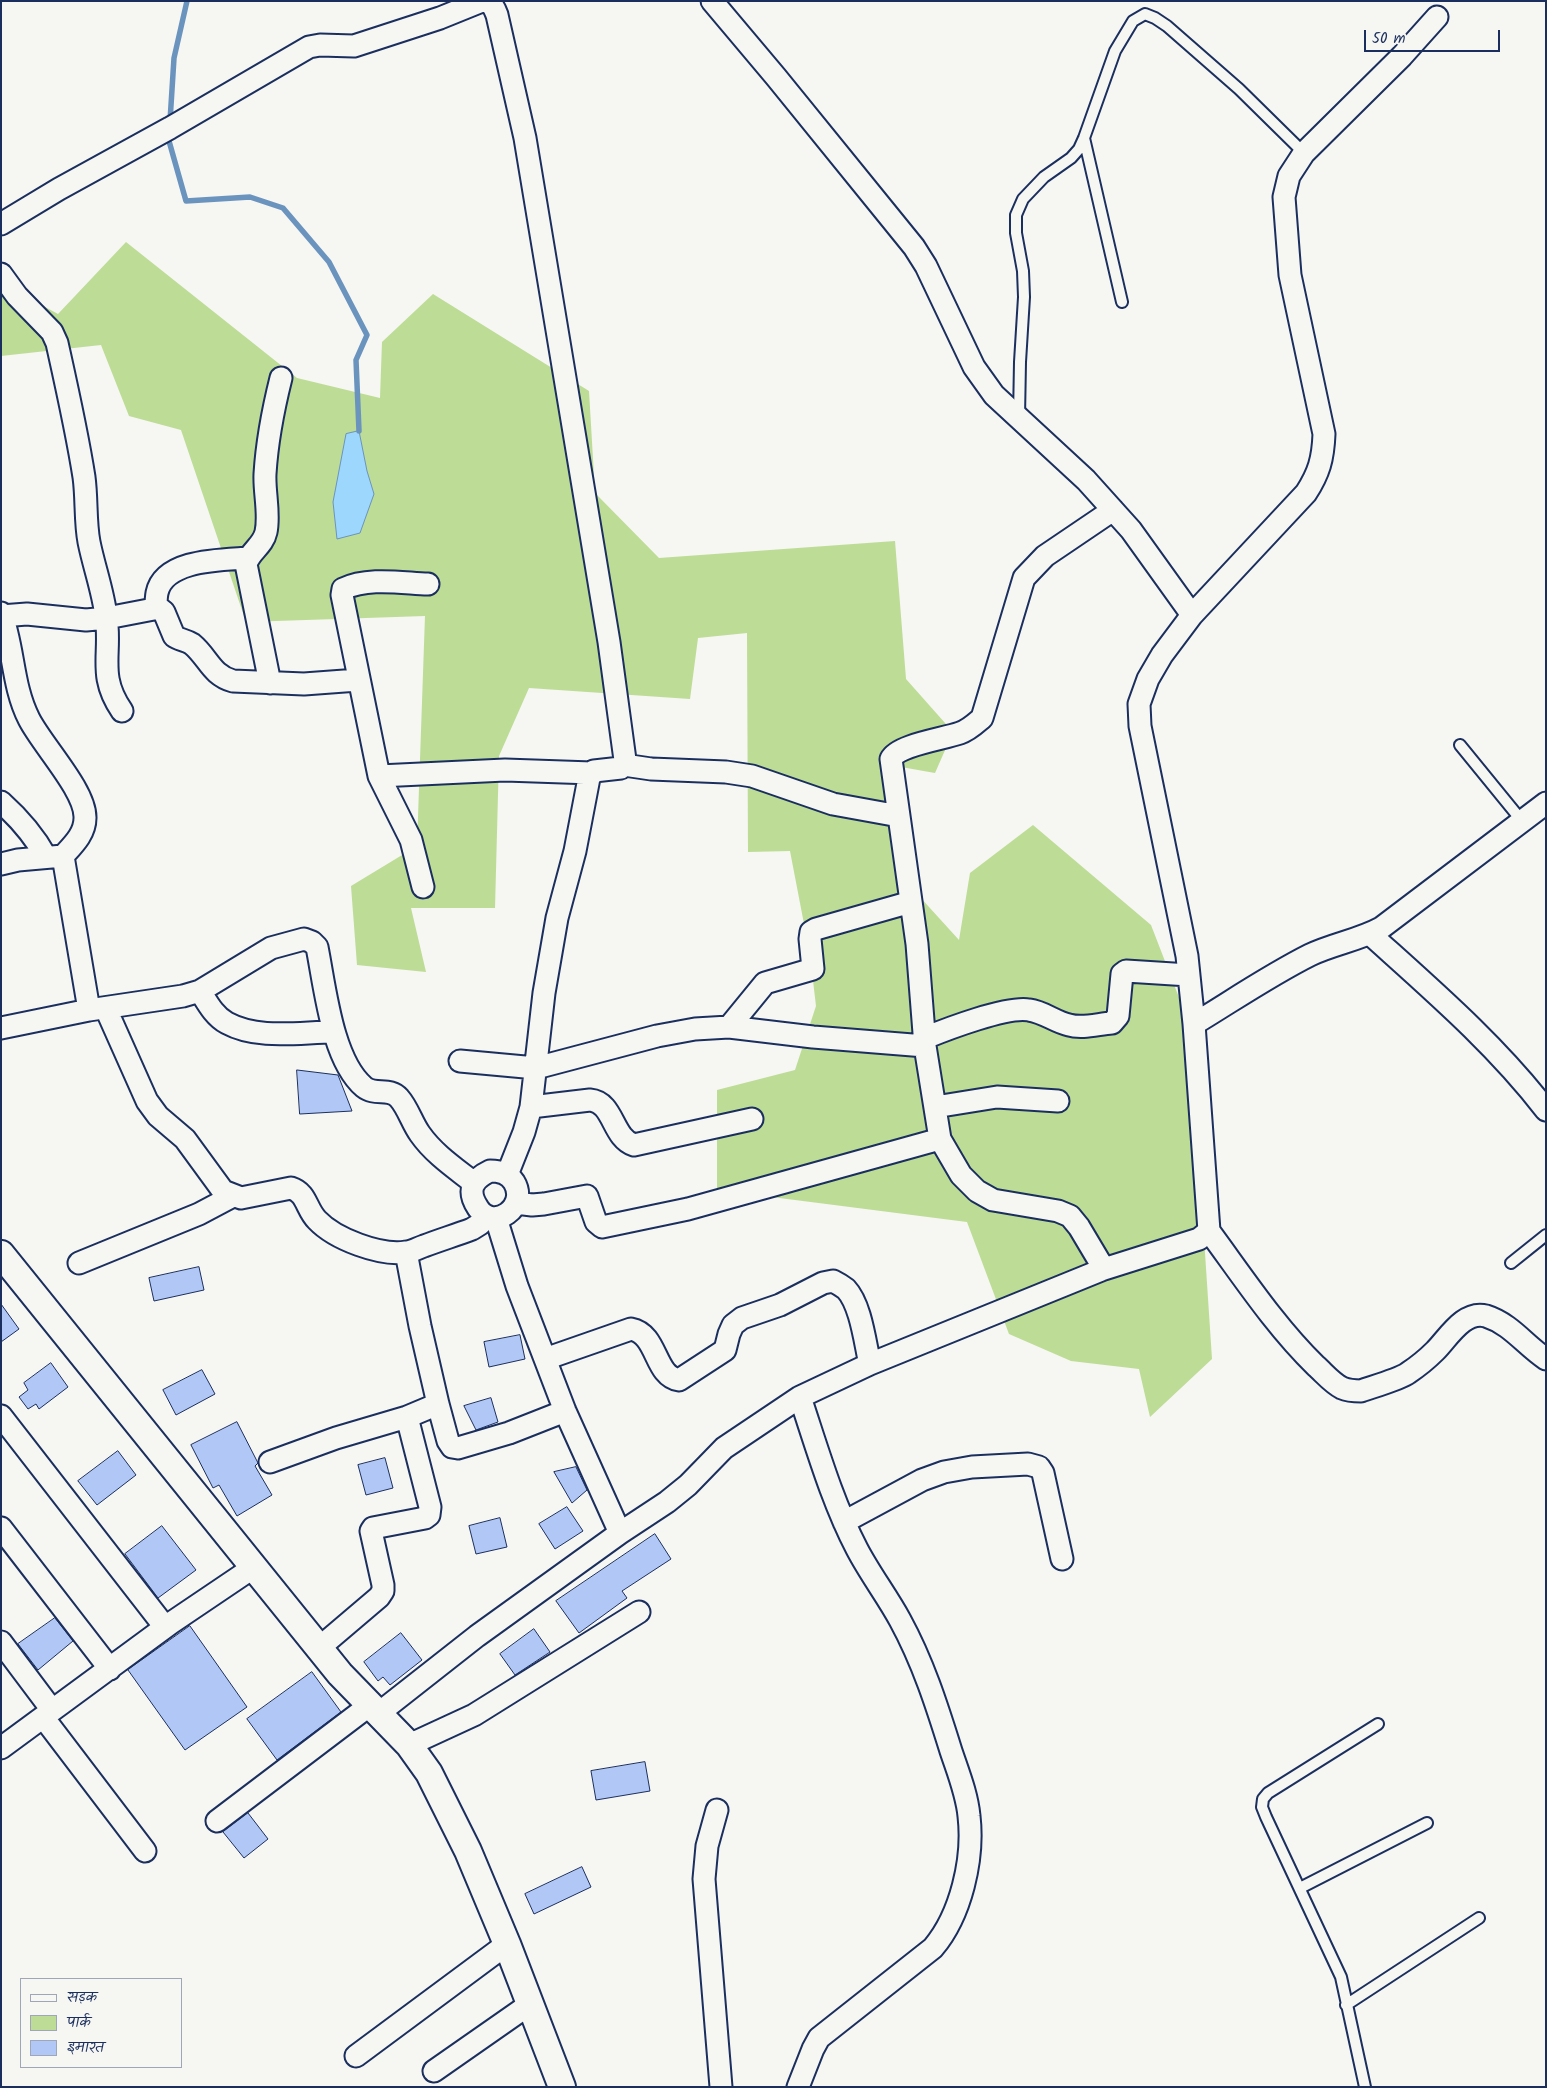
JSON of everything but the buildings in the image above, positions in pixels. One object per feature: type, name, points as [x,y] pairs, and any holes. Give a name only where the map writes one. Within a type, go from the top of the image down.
[{"type":"street","points":[[1,224],[309,47],[320,45],[354,46],[440,18],[483,1],[489,2],[494,6],[525,138],[609,642],[625,760],[624,765]]},
{"type":"street","points":[[712,1],[914,247],[926,266],[974,368],[994,395],[1086,480],[1131,530],[1192,615]]},
{"type":"street","points":[[1437,18],[1402,56],[1304,153],[1289,176],[1284,197],[1290,275],[1324,434],[1323,452],[1318,474],[1306,494],[1192,615],[1148,678],[1139,704],[1140,726],[1188,956],[1209,1231],[1276,1323],[1308,1358],[1335,1384],[1344,1389],[1353,1392],[1361,1391],[1406,1375],[1434,1352],[1460,1324],[1476,1316],[1491,1318],[1512,1330],[1536,1352],[1546,1358]]},
{"type":"street","points":[[1,274],[17,296],[52,332],[58,343],[84,480],[89,542],[107,618],[106,666],[112,696],[122,711]]},
{"type":"street","points":[[270,683],[246,564],[248,558],[259,548],[266,531],[265,476],[267,449],[270,424],[281,378]]},
{"type":"street","points":[[1104,1269],[1079,1227],[1070,1216],[1058,1211],[1005,1204],[977,1191],[961,1175],[940,1139],[925,1042],[911,902],[891,766],[893,756],[899,751],[961,733],[972,727],[982,718],[1024,578],[1035,564],[1045,556],[1113,510]]},
{"type":"street","points":[[156,609],[157,592],[161,584],[168,576],[181,568],[198,562],[248,558]]},
{"type":"street","points":[[423,887],[411,840],[380,776],[362,686],[358,680],[342,594],[343,589],[351,585],[385,582],[428,584]]},
{"type":"street","points":[[1,864],[55,857],[80,837],[85,818],[82,801],[28,717],[19,689],[2,615],[27,614],[86,620],[162,609],[174,636],[190,643],[216,673],[224,679],[304,684],[358,680]]},
{"type":"street","points":[[380,776],[505,770],[592,774],[594,771],[616,769],[624,765],[651,769],[726,772],[752,776],[833,804],[899,816]]},
{"type":"street","points":[[507,1175],[524,1132],[531,1107],[544,993],[557,918],[575,851],[592,774]]},
{"type":"street","points":[[1,802],[21,820],[36,839],[55,857],[98,1010],[147,1101],[158,1116],[185,1139],[220,1187],[233,1196],[241,1198],[292,1188],[298,1190],[316,1220],[344,1238],[364,1247],[406,1252],[472,1229],[492,1217],[505,1214],[512,1209],[516,1202],[517,1189],[507,1175],[497,1171],[490,1171],[482,1175],[474,1183],[473,1198],[478,1210],[492,1217],[566,1412],[620,1533]]},
{"type":"street","points":[[1194,1024],[1304,958],[1328,946],[1370,934],[1381,928],[1546,804]]},
{"type":"street","points":[[729,1027],[765,982],[813,969],[811,932],[911,902]]},
{"type":"street","points":[[1370,934],[1442,998],[1542,1098]]},
{"type":"street","points":[[1,1028],[183,996],[200,991],[271,948],[304,939],[312,942],[317,947],[334,1032],[348,1066],[358,1080],[372,1091],[388,1091],[399,1097],[432,1150],[474,1183]]},
{"type":"street","points":[[460,1062],[536,1068],[657,1036],[695,1029],[729,1027],[813,1038],[925,1042],[984,1018],[1027,1009],[1039,1012],[1070,1026],[1112,1023],[1118,1016],[1120,977],[1122,974],[1126,972],[1189,975]]},
{"type":"street","points":[[200,991],[210,1008],[226,1023],[244,1029],[276,1033],[334,1032]]},
{"type":"street","points":[[935,1107],[997,1097],[1058,1101]]},
{"type":"street","points":[[531,1107],[598,1100],[622,1138],[634,1145],[752,1119]]},
{"type":"street","points":[[516,1202],[532,1205],[587,1196],[596,1222],[602,1227],[688,1209],[940,1139]]},
{"type":"street","points":[[79,1263],[199,1214],[233,1196]]},
{"type":"street","points":[[217,1822],[620,1533],[667,1502],[688,1485],[724,1448],[800,1397],[870,1364],[1104,1269],[1199,1239],[1209,1231]]},
{"type":"street","points":[[406,1252],[420,1326],[438,1404],[448,1441],[452,1447],[458,1448],[509,1433],[566,1412]]},
{"type":"street","points":[[1,1254],[340,1674],[409,1745],[429,1773],[468,1851],[507,1944],[562,2087]]},
{"type":"street","points":[[545,1358],[631,1329],[638,1330],[646,1336],[666,1374],[671,1379],[679,1380],[725,1350],[728,1334],[733,1325],[742,1318],[768,1310],[823,1283],[833,1281],[845,1288],[852,1298],[857,1310],[870,1364]]},
{"type":"street","points":[[798,2087],[813,2048],[819,2038],[933,1948],[945,1934],[962,1892],[969,1842],[969,1816],[964,1794],[940,1714],[924,1670],[900,1620],[870,1573],[844,1522],[800,1397]]},
{"type":"street","points":[[270,1462],[336,1438],[407,1417],[438,1404]]},
{"type":"street","points":[[1,1416],[165,1628]]},
{"type":"street","points":[[319,1648],[379,1597],[383,1591],[371,1531],[373,1528],[425,1518],[428,1515],[430,1507],[407,1417]]},
{"type":"street","points":[[844,1522],[909,1487],[944,1472],[972,1467],[1028,1464],[1039,1467],[1043,1473],[1062,1559]]},
{"type":"street","points":[[1,1528],[110,1669]]},
{"type":"street","points":[[1,1748],[165,1628],[254,1567]]},
{"type":"street","points":[[409,1745],[474,1715],[639,1612]]},
{"type":"street","points":[[1,1642],[47,1714],[145,1850]]},
{"type":"street","points":[[717,1810],[707,1846],[704,1879],[721,2087]]},
{"type":"street","points":[[356,2056],[507,1944]]},
{"type":"street","points":[[434,2071],[530,2004]]},
{"type":"lane","points":[[1020,418],[1020,362],[1024,297],[1023,271],[1016,233],[1016,215],[1023,199],[1044,177],[1071,158],[1078,149],[1084,138],[1114,51],[1134,21],[1145,14],[1167,26],[1238,89],[1304,153]]},
{"type":"lane","points":[[1084,138],[1122,302]]},
{"type":"lane","points":[[1460,745],[1522,821]]},
{"type":"lane","points":[[1512,1263],[1546,1235]]},
{"type":"lane","points":[[1364,2087],[1341,1977],[1262,1807],[1263,1799],[1268,1793],[1378,1724]]},
{"type":"lane","points":[[1300,1888],[1427,1823]]},
{"type":"lane","points":[[1346,2005],[1479,1918]]},
{"type":"green space","points":[[126,242],[297,378],[380,398],[382,342],[433,294],[589,391],[595,493],[659,558],[895,541],[906,679],[953,732],[935,773],[890,765],[919,896],[959,940],[970,873],[1033,825],[1151,925],[1190,1026],[1212,1359],[1150,1417],[1139,1369],[1071,1361],[1009,1334],[967,1222],[717,1190],[717,1090],[795,1070],[816,1006],[810,955],[790,851],[748,852],[747,633],[698,638],[690,699],[529,688],[499,756],[495,908],[411,908],[426,972],[357,965],[351,886],[417,846],[425,616],[246,622],[181,430],[129,416],[101,345],[1,356],[1,283],[58,314]]},
{"type":"water","points":[[359,431],[374,494],[360,533],[337,539],[333,502],[346,434]]},
{"type":"waterway","points":[[170,121],[174,58],[187,1]]},
{"type":"waterway","points":[[169,133],[169,141],[186,201],[250,197],[283,208],[329,262],[367,335],[356,360],[359,431]]}]
